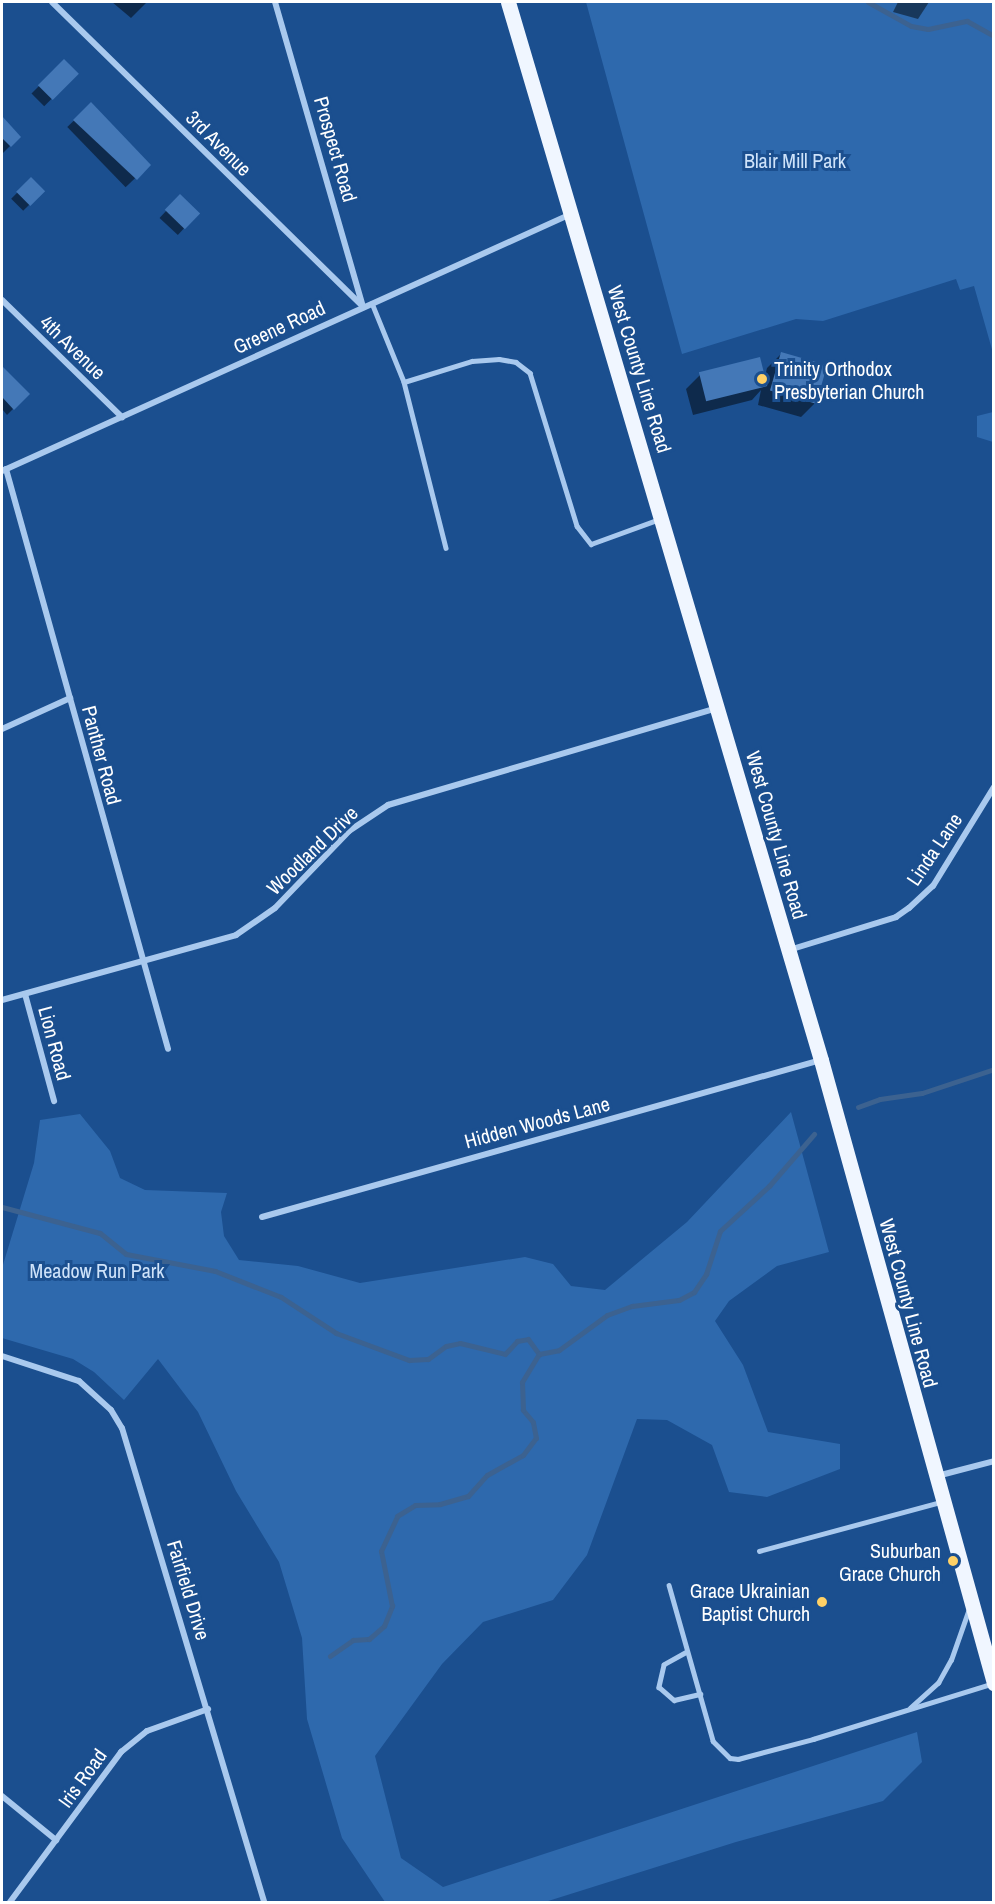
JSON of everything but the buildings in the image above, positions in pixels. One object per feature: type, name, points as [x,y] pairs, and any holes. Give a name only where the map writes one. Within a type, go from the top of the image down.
[{"type":"main road","name":"West County Line Road","points":[[508,2],[821,1060],[934,1477],[993,1683]]},
{"type":"street","name":"3rd Avenue","points":[[52,2],[363,307]]},
{"type":"street","name":"Prospect Road","points":[[275,2],[363,307]]},
{"type":"street","name":"Greene Road","points":[[4,470],[572,214]]},
{"type":"street","name":"4th Avenue","points":[[2,300],[122,417]]},
{"type":"street","name":"Panther Road","points":[[4,470],[168,1048]]},
{"type":"street","points":[[2,729],[70,698]]},
{"type":"street","name":"Woodland Drive","points":[[2,1000],[214,944],[256,923],[349,831],[388,805],[718,708]]},
{"type":"street","name":"Linda Lane","points":[[788,950],[896,917],[909,908],[933,886],[993,787]]},
{"type":"street","name":"Lion Road","points":[[25,994],[54,1101]]},
{"type":"street","name":"Hidden Woods Lane","points":[[262,1217],[821,1060]]},
{"type":"street","name":"Fairfield Drive","points":[[2,1356],[79,1381],[111,1410],[122,1428],[264,1902]]},
{"type":"street","points":[[934,1477],[993,1461]]},
{"type":"street","name":"Iris Road","points":[[10,1902],[134,1740],[170,1720],[208,1709]]},
{"type":"street","points":[[2,1796],[56,1840]]},
{"type":"lane","points":[[372,303],[404,382],[446,548]]},
{"type":"lane","points":[[404,382],[472,362],[516,362],[530,373],[577,526],[591,544],[662,518]]},
{"type":"lane","points":[[759,1551],[941,1502]]},
{"type":"lane","points":[[669,1585],[712,1741],[720,1751],[738,1760],[993,1683]]},
{"type":"lane","points":[[908,1709],[938,1683],[951,1660],[970,1604]]},
{"type":"lane","points":[[687,1652],[663,1665],[659,1687],[674,1700],[700,1694]]},
{"type":"green space","name":"Blair Mill Park","points":[[586,2],[993,2],[993,353],[974,286],[960,290],[956,279],[823,321],[796,319],[682,354]]},
{"type":"green space","points":[[993,412],[993,442],[977,437],[977,416]]},
{"type":"green space","name":"Meadow Run Park","points":[[791,1112],[829,1252],[777,1266],[729,1301],[715,1321],[743,1365],[768,1432],[840,1444],[840,1469],[767,1497],[729,1492],[712,1445],[667,1420],[637,1419],[587,1555],[553,1600],[483,1622],[442,1664],[375,1756],[401,1858],[443,1887],[917,1732],[922,1762],[883,1801],[736,1842],[545,1902],[385,1902],[342,1838],[307,1719],[302,1638],[279,1562],[236,1491],[198,1412],[158,1359],[124,1400],[94,1372],[73,1359],[2,1338],[2,1268],[34,1163],[40,1120],[80,1114],[110,1151],[120,1178],[145,1190],[227,1193],[221,1212],[224,1236],[239,1260],[298,1266],[360,1283],[525,1257],[553,1264],[571,1286],[605,1290],[687,1222]]},
{"type":"waterway","points":[[868,2],[911,26],[928,29],[967,21],[994,36]]},
{"type":"waterway","points":[[858,1107],[880,1099],[922,1093],[994,1069]]},
{"type":"waterway","points":[[330,1656],[353,1640],[369,1639],[384,1626],[392,1606],[381,1551],[397,1516],[415,1505],[440,1504],[468,1496],[487,1475],[523,1455],[536,1438],[533,1422],[523,1410],[522,1382],[539,1354],[559,1350],[607,1315],[632,1306],[679,1300],[694,1292],[706,1274],[720,1231],[769,1186],[814,1134]]},
{"type":"waterway","points":[[2,1207],[100,1233],[126,1254],[215,1271],[281,1297],[336,1333],[409,1360],[428,1359],[446,1346],[460,1343],[505,1354],[517,1341],[528,1339],[539,1354]]},
{"type":"place","name":"Trinity Orthodox Presbyterian Church","points":[[762,379]]},
{"type":"place","name":"Suburban Grace Church","points":[[953,1561]]},
{"type":"place","name":"Grace Ukrainian Baptist Church","points":[[822,1602]]}]
